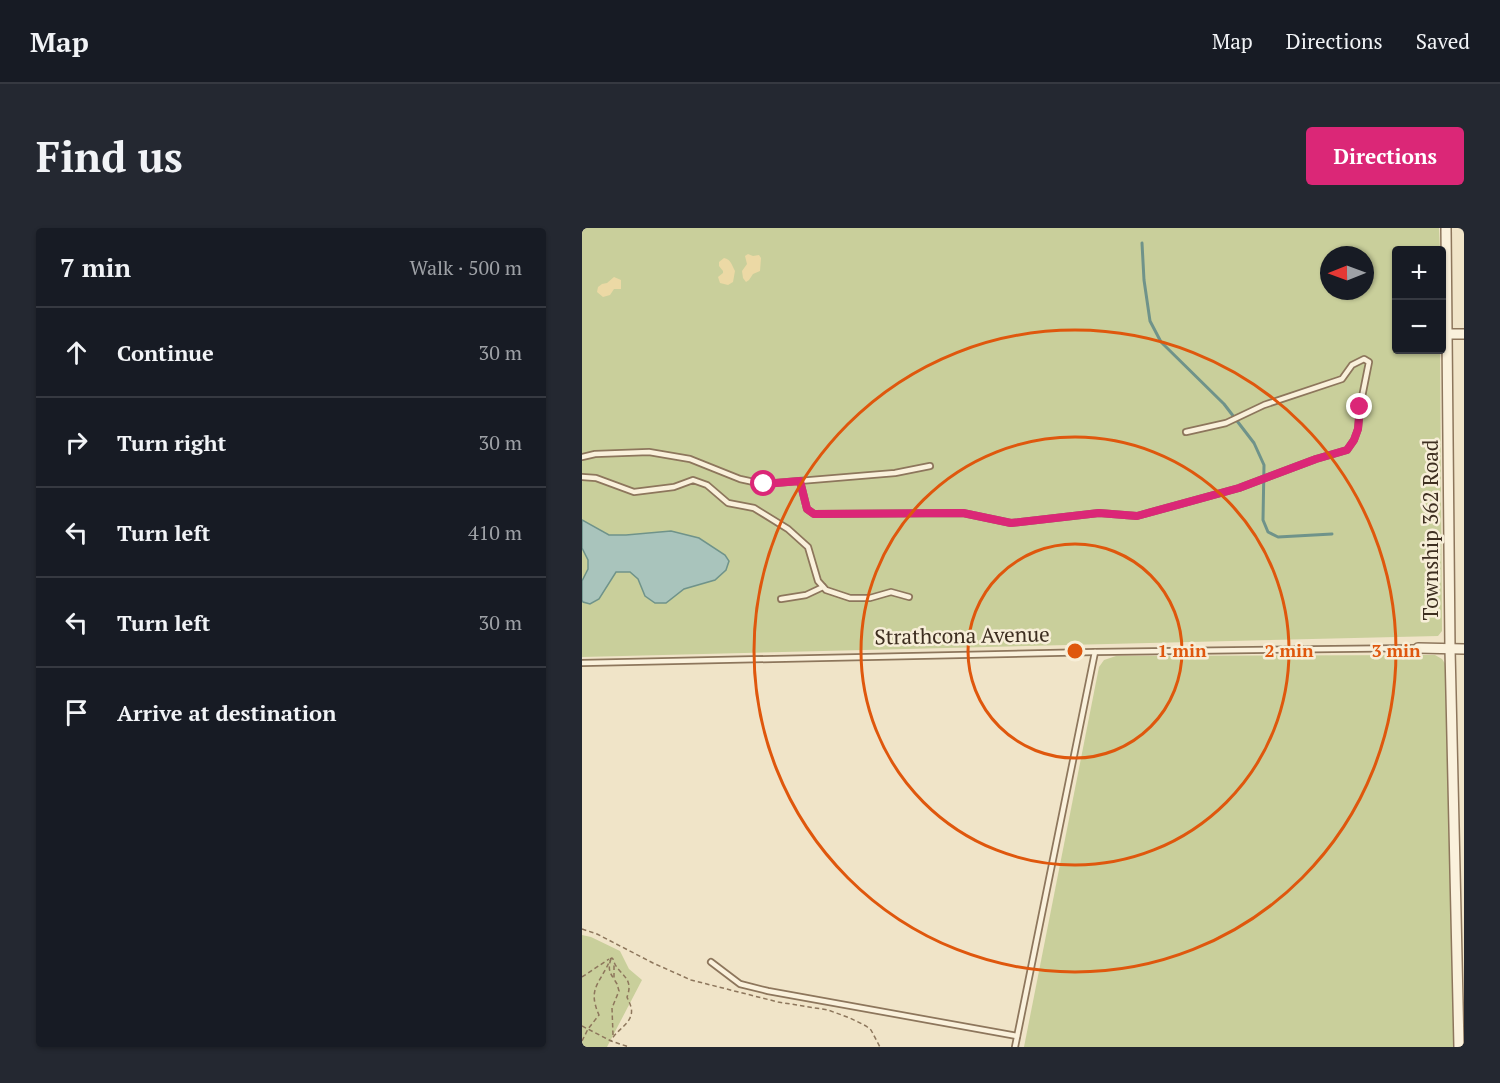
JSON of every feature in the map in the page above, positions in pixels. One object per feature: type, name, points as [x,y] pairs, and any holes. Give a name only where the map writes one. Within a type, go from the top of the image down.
[{"type":"street","name":"Township 362 Road","points":[[1446,228],[1450,649],[1459,1047]]},
{"type":"street","points":[[1448,334],[1464,334]]},
{"type":"street","name":"Strathcona Avenue","points":[[1418,648],[1464,649]]},
{"type":"lane","points":[[800,481],[807,509],[814,514],[963,513],[1011,523],[1099,513],[1137,516],[1239,488],[1347,450],[1358,429],[1369,362],[1364,359],[1352,365],[1341,378],[1264,405],[1226,423],[1186,432]]},
{"type":"lane","points":[[582,457],[595,454],[649,452],[690,459],[740,479],[764,484],[895,474],[930,466]]},
{"type":"lane","points":[[582,477],[596,478],[634,492],[674,487],[693,480],[707,485],[728,503],[754,508],[788,529],[808,547],[818,581],[826,590],[850,598],[870,598],[891,592],[909,597]]},
{"type":"lane","points":[[780,599],[806,595],[823,587]]},
{"type":"lane","name":"Strathcona Avenue","points":[[582,663],[1418,648]]},
{"type":"lane","points":[[1015,1047],[1095,652]]},
{"type":"lane","points":[[711,962],[740,984],[768,991],[1017,1036]]},
{"type":"path","points":[[611,958],[629,983],[627,997],[631,1006],[631,1015],[627,1023],[613,1035]]},
{"type":"path","points":[[582,977],[611,958]]},
{"type":"path","points":[[611,958],[610,974],[619,991],[612,1008],[613,1035],[611,1041]]},
{"type":"path","points":[[582,1041],[599,1015],[594,1003],[594,989],[611,958]]},
{"type":"path","points":[[614,964],[614,979]]},
{"type":"path","points":[[582,1026],[611,1041],[629,1047]]},
{"type":"green space","points":[[582,228],[1439,228],[1440,246],[1392,246],[1392,354],[1440,354],[1442,631],[1438,636],[582,657]]},
{"type":"green space","points":[[1435,655],[1446,665],[1454,1047],[1024,1047],[1099,667],[1104,660],[1116,656]]},
{"type":"green space","points":[[582,935],[620,951],[629,969],[642,980],[607,1047],[582,1047]]},
{"type":"sand","points":[[759,255],[761,258],[760,271],[753,274],[746,282],[742,271],[747,264],[745,256]]},
{"type":"sand","points":[[724,258],[730,261],[735,271],[733,282],[728,285],[720,283],[718,277],[723,273],[719,262]]},
{"type":"sand","points":[[614,277],[621,280],[621,289],[614,289],[610,295],[603,297],[597,292],[598,287]]},
{"type":"water","points":[[582,520],[609,535],[671,531],[699,538],[725,555],[729,561],[726,570],[715,580],[684,589],[666,603],[655,603],[645,596],[638,579],[630,572],[616,572],[599,599],[590,604],[582,600],[582,581],[588,569],[588,560],[582,548]]},
{"type":"waterway","points":[[1142,243],[1150,321],[1161,342],[1224,404],[1254,443],[1264,465],[1263,520],[1268,532],[1278,537],[1332,534]]},
{"type":"route","points":[[764,484],[800,481],[807,509],[814,514],[963,513],[1011,523],[1099,513],[1137,516],[1239,488],[1347,450],[1358,429],[1360,407]]}]
